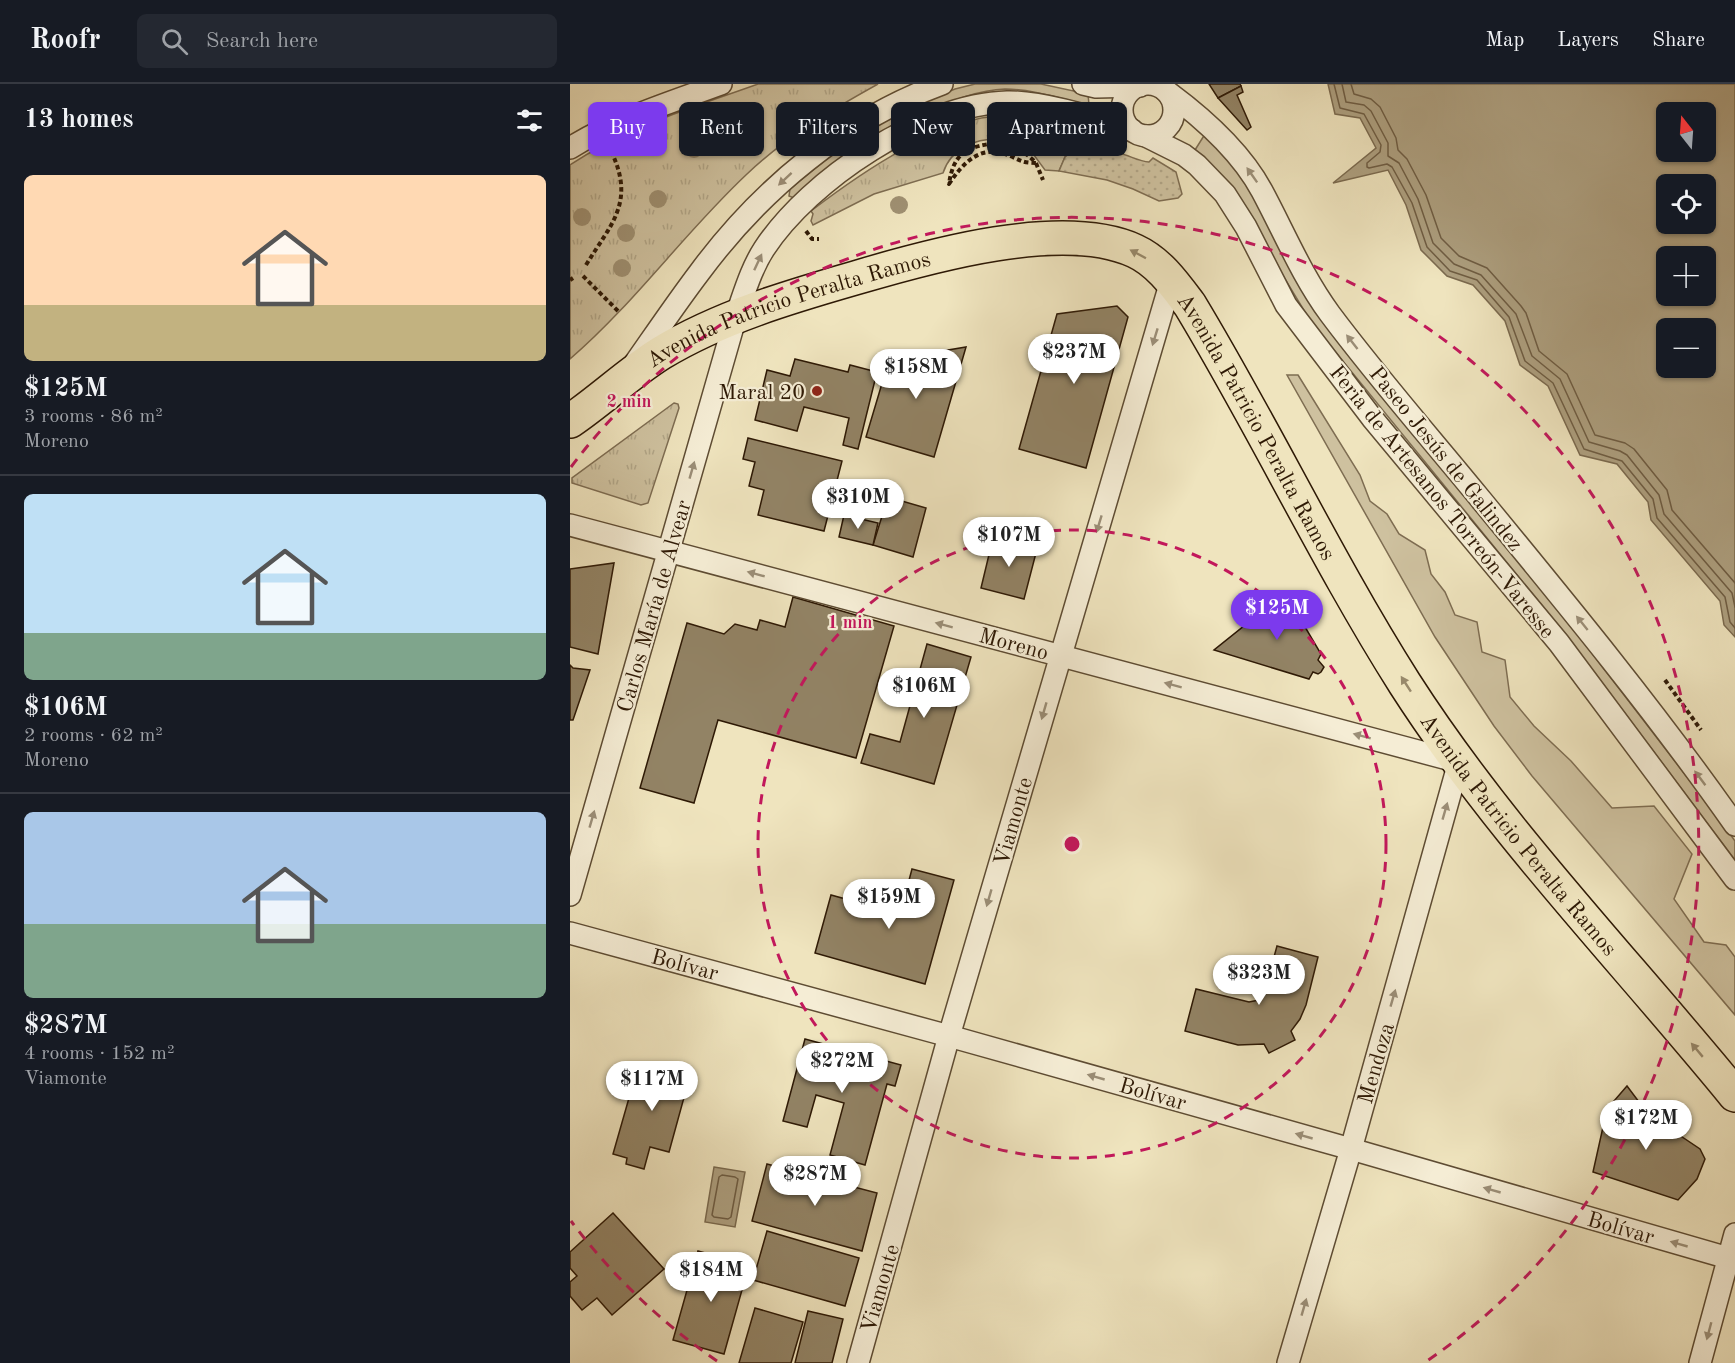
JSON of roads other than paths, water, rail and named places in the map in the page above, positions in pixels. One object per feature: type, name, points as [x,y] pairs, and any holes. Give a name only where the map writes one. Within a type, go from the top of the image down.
[{"type":"main road","name":"Avenida Patricio Peralta Ramos","points":[[570,421],[661,353],[736,316],[798,294],[891,267],[963,250],[1034,239],[1080,239],[1110,243],[1136,251],[1154,264],[1190,305],[1343,580],[1406,684],[1459,762],[1505,824],[1735,1095]]},
{"type":"street","points":[[570,148],[597,132],[637,114],[721,84]]},
{"type":"street","points":[[621,381],[699,272],[747,216],[786,178],[828,144],[867,118],[942,84]]},
{"type":"street","points":[[736,316],[763,250],[802,204],[853,162],[910,129],[969,106],[992,102],[1012,102],[1061,111],[1139,133],[1162,132],[1172,120],[1173,104],[1165,90],[1153,85],[1096,87],[1083,84]]},
{"type":"street","points":[[1139,133],[1124,117],[1123,106],[1130,92],[1140,86]]},
{"type":"street","name":"Paseo Jesús de Galindez","points":[[1165,90],[1204,120],[1248,170],[1262,189],[1294,256],[1330,314],[1583,624],[1735,825]]},
{"type":"street","name":"Feria de Artesanos Torreón-Varesse","points":[[1139,133],[1184,155],[1225,194],[1246,227],[1286,305],[1372,418],[1559,643],[1735,879]]},
{"type":"street","name":"Viamonte","points":[[858,1363],[949,1036],[1171,281]]},
{"type":"street","name":"Carlos María de Alvear","points":[[570,895],[736,316]]},
{"type":"street","name":"Moreno","points":[[570,525],[1459,762]]},
{"type":"street","name":"Mendoza","points":[[1288,1363],[1351,1149],[1459,762]]},
{"type":"street","name":"Bolívar","points":[[570,933],[949,1036],[1732,1259]]},
{"type":"street","points":[[1700,1363],[1732,1259],[1735,1234]]},
{"type":"water","points":[[1328,84],[1735,84],[1735,637],[1724,625],[1720,601],[1651,520],[1648,502],[1617,464],[1580,455],[1548,386],[1520,365],[1505,321],[1473,285],[1447,276],[1421,250],[1406,205],[1388,170],[1333,183],[1376,148],[1360,118],[1335,114]]},
{"type":"water","points":[[714,1167],[745,1172],[735,1227],[705,1222]]},
{"type":"place","name":"Maral 20","points":[[817,391]]}]
